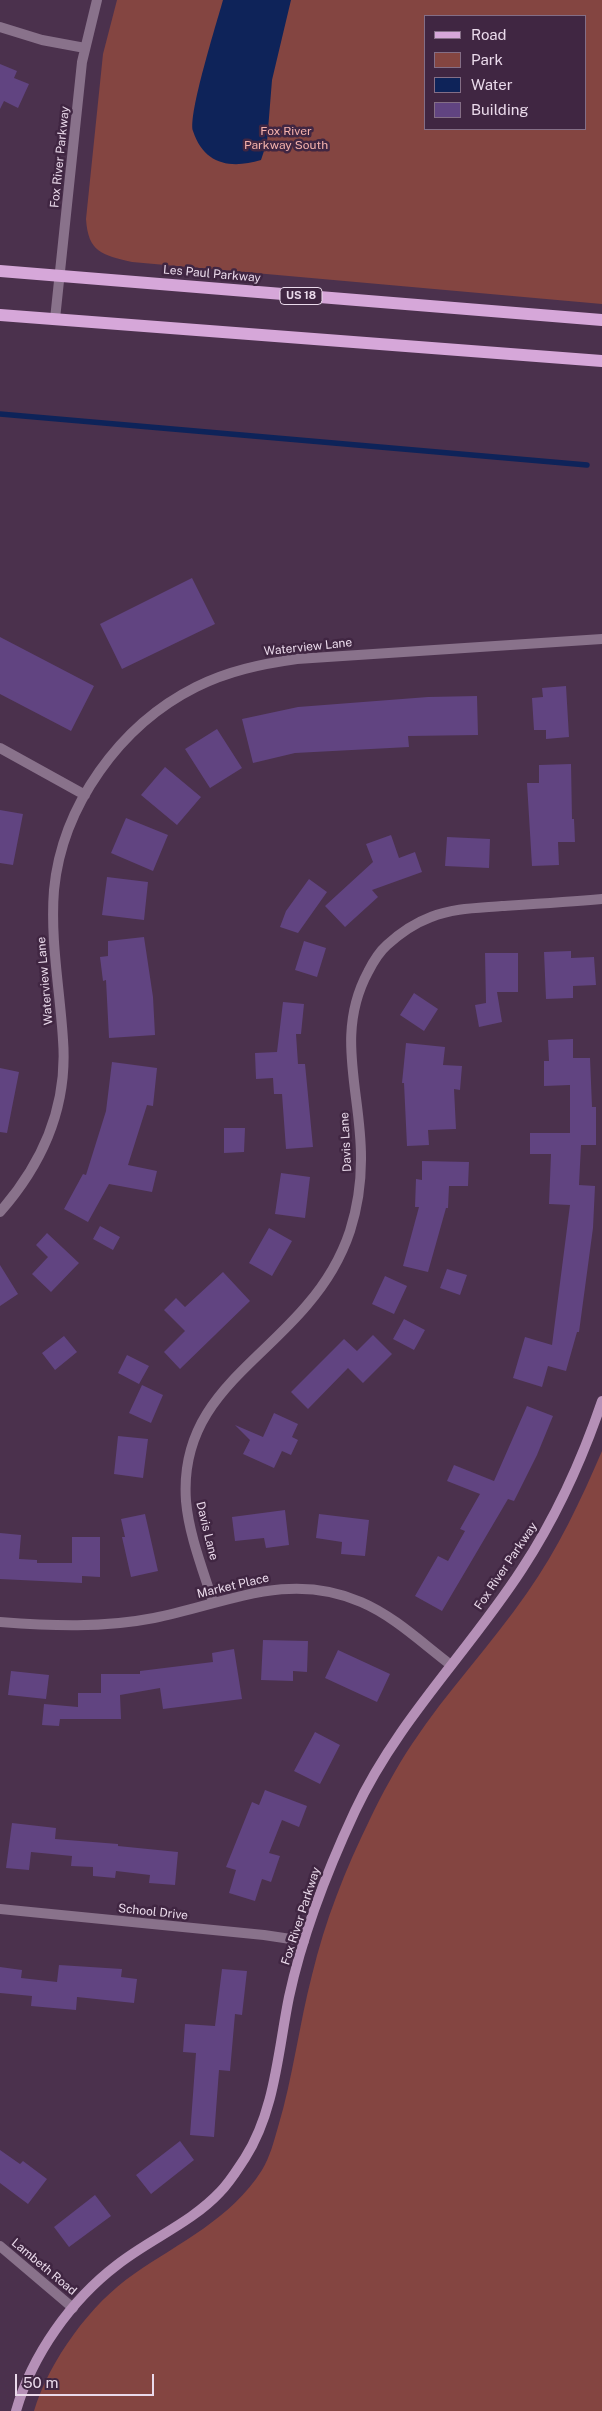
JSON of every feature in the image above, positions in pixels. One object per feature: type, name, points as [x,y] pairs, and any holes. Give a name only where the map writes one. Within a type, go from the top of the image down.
[{"type":"main road","name":"Les Paul Parkway","points":[[0,271],[602,320]]},
{"type":"main road","points":[[0,315],[602,362]]},
{"type":"street","name":"Fox River Parkway","points":[[55,319],[85,48],[97,0]]},
{"type":"street","points":[[0,27],[42,40],[85,48]]},
{"type":"street","name":"Waterview Lane","points":[[0,1212],[32,1171],[47,1142],[57,1111],[63,1081],[64,1042],[53,928],[54,889],[64,843],[85,794],[105,763],[146,721],[195,688],[262,664],[297,659],[602,638]]},
{"type":"street","points":[[0,748],[85,794]]},
{"type":"street","name":"Davis Lane","points":[[213,1602],[187,1505],[188,1468],[193,1444],[202,1424],[225,1387],[307,1305],[328,1277],[350,1230],[358,1196],[362,1160],[349,1036],[355,1000],[375,958],[387,945],[412,926],[432,916],[459,909],[602,899]]},
{"type":"street","name":"Fox River Parkway","points":[[16,2411],[35,2365],[55,2331],[73,2308],[115,2266],[202,2209],[221,2192],[247,2155],[268,2105],[290,1996],[304,1941],[332,1860],[357,1805],[404,1726],[522,1570],[550,1523],[576,1468],[602,1401]]},
{"type":"street","name":"Market Place","points":[[0,1622],[54,1626],[113,1624],[155,1618],[262,1590],[285,1588],[312,1589],[361,1602],[389,1618],[451,1665]]},
{"type":"street","name":"School Drive","points":[[0,1909],[264,1935],[304,1941]]},
{"type":"street","name":"Lambeth Road","points":[[0,2246],[73,2308]]},
{"type":"green space","name":"Fox River Parkway South","points":[[117,0],[602,0],[602,304],[132,262],[112,257],[98,250],[90,239],[86,219],[103,54]]},
{"type":"green space","points":[[602,1451],[602,2411],[34,2411],[41,2392],[61,2353],[87,2317],[102,2301],[134,2274],[220,2216],[249,2187],[262,2170],[272,2149],[283,2108],[317,1955],[336,1896],[361,1838],[384,1791],[412,1744],[513,1612],[549,1559],[586,1488]]},
{"type":"water","points":[[223,0],[291,0],[272,80],[267,142],[261,160],[250,163],[229,164],[211,157],[204,151],[193,131],[199,88]]},
{"type":"building","points":[[0,64],[17,71],[14,78],[29,84],[18,108],[4,101],[0,109]]},
{"type":"building","points":[[192,578],[215,624],[122,669],[100,624]]},
{"type":"building","points":[[0,637],[94,686],[71,731],[0,694]]},
{"type":"building","points":[[566,686],[569,737],[546,739],[546,730],[534,730],[532,698],[543,697],[542,688]]},
{"type":"building","points":[[477,696],[478,735],[408,736],[409,747],[295,753],[253,763],[242,719],[298,707],[428,697]]},
{"type":"building","points":[[217,729],[242,768],[210,788],[185,749]]},
{"type":"building","points":[[571,764],[572,819],[574,819],[575,842],[558,842],[559,865],[532,866],[527,783],[539,783],[539,765]]},
{"type":"building","points":[[165,767],[201,797],[177,825],[141,795]]},
{"type":"building","points":[[0,810],[23,814],[13,865],[0,863]]},
{"type":"building","points":[[126,818],[168,835],[153,871],[111,853]]},
{"type":"building","points":[[391,835],[399,858],[415,852],[422,872],[372,890],[378,897],[345,927],[325,906],[373,862],[366,844]]},
{"type":"building","points":[[447,837],[490,839],[489,868],[445,866]]},
{"type":"building","points":[[107,877],[148,882],[144,920],[102,915]]},
{"type":"building","points":[[309,879],[327,892],[298,933],[280,927],[286,911]]},
{"type":"building","points":[[144,937],[153,997],[155,1035],[109,1038],[106,980],[103,981],[100,957],[108,956],[108,941]]},
{"type":"building","points":[[304,941],[326,948],[317,977],[295,970]]},
{"type":"building","points":[[571,951],[571,958],[594,957],[596,985],[573,986],[573,998],[546,999],[544,952]]},
{"type":"building","points":[[485,953],[518,953],[518,992],[497,992],[502,1022],[479,1027],[475,1005],[486,1003]]},
{"type":"building","points":[[414,993],[438,1009],[424,1031],[400,1015]]},
{"type":"building","points":[[283,1002],[304,1004],[301,1034],[296,1034],[298,1064],[305,1064],[313,1147],[286,1149],[282,1094],[274,1094],[273,1078],[256,1079],[255,1053],[277,1052]]},
{"type":"building","points":[[573,1039],[573,1058],[590,1058],[592,1107],[596,1107],[596,1145],[581,1145],[579,1185],[595,1186],[593,1228],[579,1332],[577,1332],[566,1371],[548,1366],[542,1387],[513,1378],[525,1337],[552,1345],[570,1205],[549,1204],[551,1154],[530,1154],[530,1133],[570,1133],[570,1085],[544,1086],[544,1061],[549,1061],[548,1040]]},
{"type":"building","points":[[406,1043],[445,1047],[443,1065],[462,1066],[460,1090],[454,1089],[456,1129],[428,1130],[429,1145],[407,1146],[404,1083],[402,1083]]},
{"type":"building","points":[[112,1062],[157,1068],[153,1106],[147,1105],[128,1165],[157,1171],[152,1192],[109,1184],[88,1222],[64,1209],[83,1174],[86,1175],[106,1111]]},
{"type":"building","points":[[0,1068],[19,1072],[7,1133],[0,1132]]},
{"type":"building","points":[[224,1128],[245,1128],[244,1152],[224,1153]]},
{"type":"building","points":[[422,1161],[469,1162],[468,1186],[449,1186],[448,1208],[446,1208],[428,1272],[403,1266],[419,1207],[415,1207],[416,1179],[422,1180]]},
{"type":"building","points":[[281,1173],[310,1177],[305,1218],[275,1214]]},
{"type":"building","points":[[100,1226],[120,1237],[113,1250],[93,1239]]},
{"type":"building","points":[[269,1228],[292,1241],[272,1276],[249,1263]]},
{"type":"building","points":[[47,1233],[79,1263],[51,1292],[32,1274],[48,1257],[36,1245]]},
{"type":"building","points":[[0,1265],[18,1294],[0,1306]]},
{"type":"building","points":[[447,1269],[467,1275],[460,1295],[440,1288]]},
{"type":"building","points":[[223,1272],[250,1301],[180,1369],[164,1352],[185,1331],[164,1310],[176,1298],[185,1307]]},
{"type":"building","points":[[385,1276],[407,1286],[394,1314],[372,1304]]},
{"type":"building","points":[[404,1319],[425,1330],[414,1350],[393,1339]]},
{"type":"building","points":[[373,1335],[392,1354],[363,1383],[348,1368],[308,1409],[291,1392],[344,1339],[357,1351]]},
{"type":"building","points":[[64,1336],[77,1352],[55,1370],[42,1353]]},
{"type":"building","points":[[127,1355],[149,1366],[139,1384],[118,1373]]},
{"type":"building","points":[[142,1385],[163,1395],[151,1423],[129,1413]]},
{"type":"building","points":[[527,1406],[553,1416],[537,1455],[514,1501],[508,1499],[442,1611],[415,1596],[438,1556],[448,1561],[465,1531],[460,1529],[480,1494],[447,1481],[454,1465],[494,1481]]},
{"type":"building","points":[[274,1413],[298,1424],[292,1437],[298,1440],[291,1455],[282,1451],[274,1468],[243,1454],[250,1440],[235,1425],[263,1437]]},
{"type":"building","points":[[118,1436],[148,1439],[143,1478],[114,1474]]},
{"type":"building","points":[[285,1510],[289,1545],[266,1548],[264,1538],[235,1541],[232,1517]]},
{"type":"building","points":[[145,1514],[158,1571],[131,1577],[122,1537],[125,1537],[121,1519]]},
{"type":"building","points":[[319,1514],[369,1520],[365,1556],[341,1554],[342,1542],[316,1538]]},
{"type":"building","points":[[0,1533],[21,1535],[19,1559],[37,1560],[37,1563],[72,1563],[72,1537],[100,1537],[100,1577],[82,1576],[82,1583],[0,1579]]},
{"type":"building","points":[[263,1640],[308,1641],[307,1672],[293,1671],[293,1681],[261,1680]]},
{"type":"building","points":[[234,1649],[242,1699],[163,1709],[160,1688],[120,1695],[121,1719],[60,1719],[59,1726],[42,1725],[44,1704],[78,1707],[78,1693],[101,1693],[101,1674],[140,1674],[140,1671],[213,1662],[212,1653]]},
{"type":"building","points":[[338,1650],[390,1674],[377,1702],[325,1678]]},
{"type":"building","points":[[11,1671],[49,1675],[46,1699],[8,1695]]},
{"type":"building","points":[[315,1732],[340,1745],[320,1784],[294,1771]]},
{"type":"building","points":[[265,1790],[307,1806],[299,1827],[282,1820],[269,1853],[280,1856],[271,1882],[262,1879],[255,1901],[229,1893],[236,1870],[226,1867],[252,1802],[259,1805]]},
{"type":"building","points":[[12,1823],[56,1828],[55,1839],[118,1844],[118,1846],[178,1852],[175,1885],[149,1883],[150,1875],[116,1871],[115,1878],[93,1876],[93,1867],[71,1866],[72,1856],[31,1852],[29,1870],[6,1868]]},
{"type":"building","points":[[59,1965],[122,1969],[121,1977],[137,1979],[134,2003],[77,1997],[76,2010],[31,2006],[32,1996],[0,1993],[0,1967],[22,1970],[21,1978],[57,1982]]},
{"type":"building","points":[[222,1969],[247,1971],[242,2015],[235,2014],[230,2071],[219,2070],[214,2137],[190,2135],[196,2053],[183,2052],[185,2024],[215,2026]]},
{"type":"building","points":[[180,2141],[194,2160],[151,2194],[136,2175]]},
{"type":"building","points":[[0,2150],[20,2164],[23,2161],[47,2179],[28,2204],[0,2183]]},
{"type":"building","points":[[95,2195],[111,2216],[69,2247],[54,2227]]},
{"type":"waterway","points":[[0,414],[587,465]]}]
